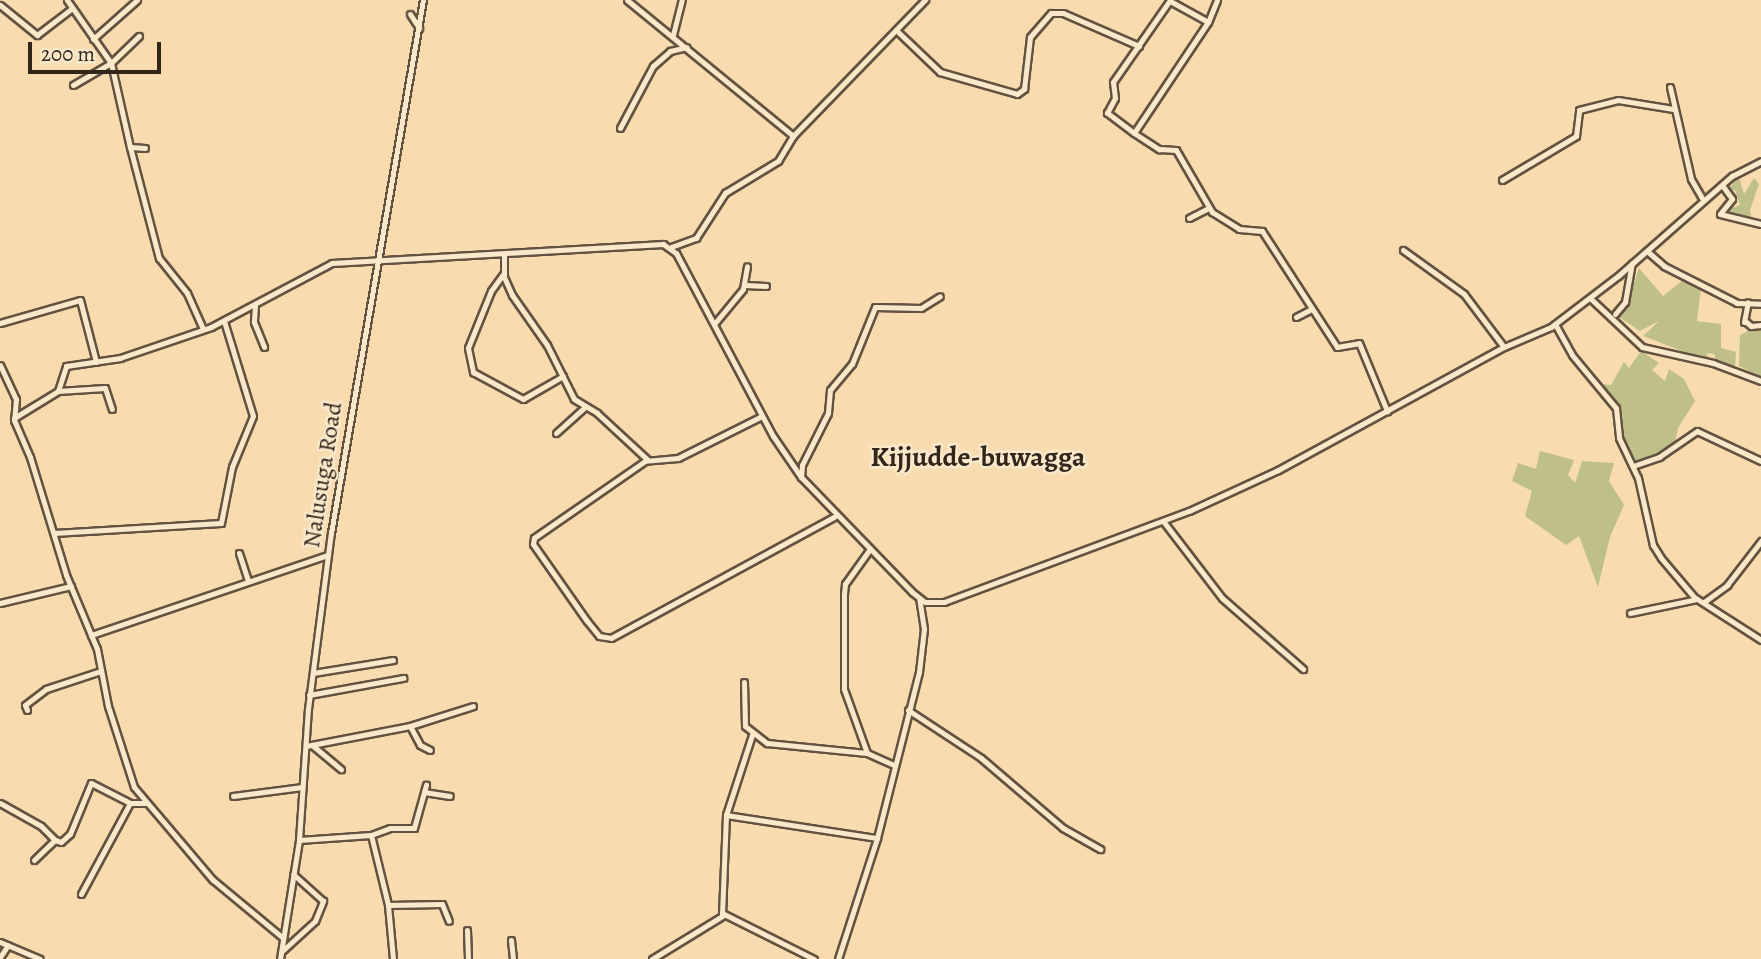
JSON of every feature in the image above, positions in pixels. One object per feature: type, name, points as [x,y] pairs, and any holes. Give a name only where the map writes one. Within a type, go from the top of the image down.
[{"type":"street","points":[[67,0],[111,63],[159,258],[187,293],[203,329]]},
{"type":"street","points":[[93,39],[137,0]]},
{"type":"street","name":"Nalusuga Road","points":[[281,956],[299,840],[302,787],[309,745],[309,695],[328,555],[379,262],[382,216],[423,0]]},
{"type":"street","points":[[627,0],[793,136]]},
{"type":"street","points":[[673,36],[682,0]]},
{"type":"street","points":[[58,391],[65,366],[96,362],[224,321],[327,265],[634,244],[671,247],[701,233],[725,193],[778,161],[793,136],[925,0]]},
{"type":"street","points":[[1134,134],[1208,22],[1217,0]]},
{"type":"street","points":[[1208,22],[1170,1],[1113,82],[1115,98],[1106,111],[1156,148],[1176,150],[1209,208],[1239,229],[1262,231],[1337,346],[1359,343],[1387,411]]},
{"type":"street","points":[[0,5],[37,36],[71,9]]},
{"type":"street","points":[[896,30],[940,72],[1017,94],[1024,89],[1030,37],[1051,13],[1063,13],[1139,46]]},
{"type":"street","points":[[410,14],[419,28]]},
{"type":"street","points":[[73,86],[111,63],[139,36]]},
{"type":"street","points":[[620,128],[653,66],[670,51],[687,47]]},
{"type":"street","points":[[1670,88],[1691,179],[1703,200]]},
{"type":"street","points":[[1502,180],[1576,136],[1578,110],[1618,100],[1673,109]]},
{"type":"street","points":[[130,147],[145,148]]},
{"type":"street","points":[[671,247],[715,323],[762,416],[801,477],[834,517],[919,598],[932,603],[969,596],[1052,559],[1163,520],[1279,470],[1504,347],[1555,324],[1632,264],[1722,185],[1761,162]]},
{"type":"street","points":[[1722,185],[1732,199],[1720,214],[1761,224]]},
{"type":"street","points":[[1189,218],[1209,208]]},
{"type":"street","points":[[1403,250],[1464,294],[1504,347]]},
{"type":"street","points":[[1647,251],[1684,277],[1737,303],[1761,303]]},
{"type":"street","points":[[504,254],[503,274],[512,295],[584,408],[597,413],[648,460]]},
{"type":"street","points":[[1615,314],[1625,302],[1632,264]]},
{"type":"street","points":[[715,323],[745,285],[747,266]]},
{"type":"street","points":[[503,274],[491,291],[467,351],[473,372],[523,399],[563,376]]},
{"type":"street","points":[[745,285],[766,286]]},
{"type":"street","points":[[801,477],[802,465],[828,413],[830,390],[852,364],[875,307],[921,308],[940,296]]},
{"type":"street","points":[[1590,298],[1642,347],[1713,363],[1761,381]]},
{"type":"street","points":[[0,323],[80,299],[96,362]]},
{"type":"street","points":[[1748,302],[1745,321],[1751,326],[1761,325]]},
{"type":"street","points":[[255,306],[254,322],[264,347]]},
{"type":"street","points":[[1296,317],[1312,309]]},
{"type":"street","points":[[54,533],[221,523],[232,467],[253,416],[224,321]]},
{"type":"street","points":[[1555,324],[1572,355],[1616,408],[1619,438],[1633,466],[1653,545],[1667,568],[1697,599],[1761,640]]},
{"type":"street","points":[[0,365],[3,387],[16,400],[13,418],[71,586],[91,635],[131,777],[145,803],[222,888],[283,938]]},
{"type":"street","points":[[13,418],[58,391],[105,388],[112,409]]},
{"type":"street","points":[[556,433],[584,408]]},
{"type":"street","points":[[762,416],[678,458],[648,460],[533,541],[587,621],[604,638],[618,635],[834,517]]},
{"type":"street","points":[[1633,466],[1659,457],[1697,430],[1761,461]]},
{"type":"street","points":[[1163,520],[1222,598],[1303,669]]},
{"type":"street","points":[[1704,602],[1727,585],[1761,541]]},
{"type":"street","points":[[867,753],[844,689],[844,594],[845,584],[870,549]]},
{"type":"street","points":[[239,553],[248,581]]},
{"type":"street","points":[[91,635],[328,555]]},
{"type":"street","points":[[0,603],[71,586]]},
{"type":"street","points":[[838,959],[877,838],[921,662],[923,616],[919,598]]},
{"type":"street","points":[[1630,613],[1697,599]]},
{"type":"street","points":[[923,616],[932,603]]},
{"type":"street","points":[[313,673],[393,660]]},
{"type":"street","points":[[27,710],[25,705],[46,689],[101,671]]},
{"type":"street","points":[[309,695],[402,678]]},
{"type":"street","points":[[744,682],[745,726],[752,735],[773,746],[867,753],[894,765]]},
{"type":"street","points":[[309,745],[410,726],[473,706]]},
{"type":"street","points":[[908,710],[981,758],[1063,828],[1100,849]]},
{"type":"street","points":[[410,726],[420,745],[430,750]]},
{"type":"street","points":[[724,915],[721,882],[726,815],[752,735]]},
{"type":"street","points":[[309,745],[341,769]]},
{"type":"street","points":[[0,803],[41,826],[55,840],[61,842],[70,834],[90,783],[130,803],[145,803]]},
{"type":"street","points":[[299,840],[371,835],[377,830],[414,828],[426,785]]},
{"type":"street","points":[[233,796],[302,787]]},
{"type":"street","points":[[424,792],[450,796]]},
{"type":"street","points":[[82,894],[130,803]]},
{"type":"street","points":[[726,815],[877,838]]},
{"type":"street","points":[[371,835],[388,905],[393,959]]},
{"type":"street","points":[[34,860],[55,840]]},
{"type":"street","points":[[281,956],[315,921],[323,901],[293,874]]},
{"type":"street","points":[[388,905],[442,904],[449,921]]},
{"type":"street","points":[[652,959],[724,915]]},
{"type":"street","points":[[724,915],[814,959]]},
{"type":"street","points":[[467,930],[468,959]]},
{"type":"street","points":[[511,940],[513,959]]},
{"type":"street","points":[[0,942],[40,959]]},
{"type":"street","points":[[0,957],[8,945]]},
{"type":"green space","points":[[1739,177],[1744,194],[1754,178],[1759,184],[1750,210],[1752,220],[1722,212],[1740,205],[1735,190],[1727,191]]},
{"type":"green space","points":[[1639,268],[1663,296],[1682,281],[1701,289],[1697,321],[1721,324],[1721,348],[1736,352],[1735,367],[1716,360],[1714,354],[1707,353],[1708,359],[1700,358],[1643,336],[1659,321],[1640,331],[1616,315],[1627,304]]},
{"type":"green space","points":[[1756,327],[1761,328],[1761,377],[1739,366],[1740,335]]},
{"type":"green space","points":[[1641,351],[1659,363],[1652,370],[1665,381],[1669,369],[1684,379],[1695,401],[1678,428],[1675,443],[1636,464],[1624,443],[1622,410],[1602,384],[1611,385],[1624,362],[1629,368]]},
{"type":"green space","points":[[1540,451],[1574,460],[1568,475],[1575,483],[1582,461],[1614,463],[1609,481],[1624,505],[1610,537],[1598,587],[1579,536],[1566,545],[1525,516],[1532,491],[1512,481],[1518,463],[1536,469]]},
{"type":"district","name":"Kijjudde-buwagga","points":[[978,457]]}]
